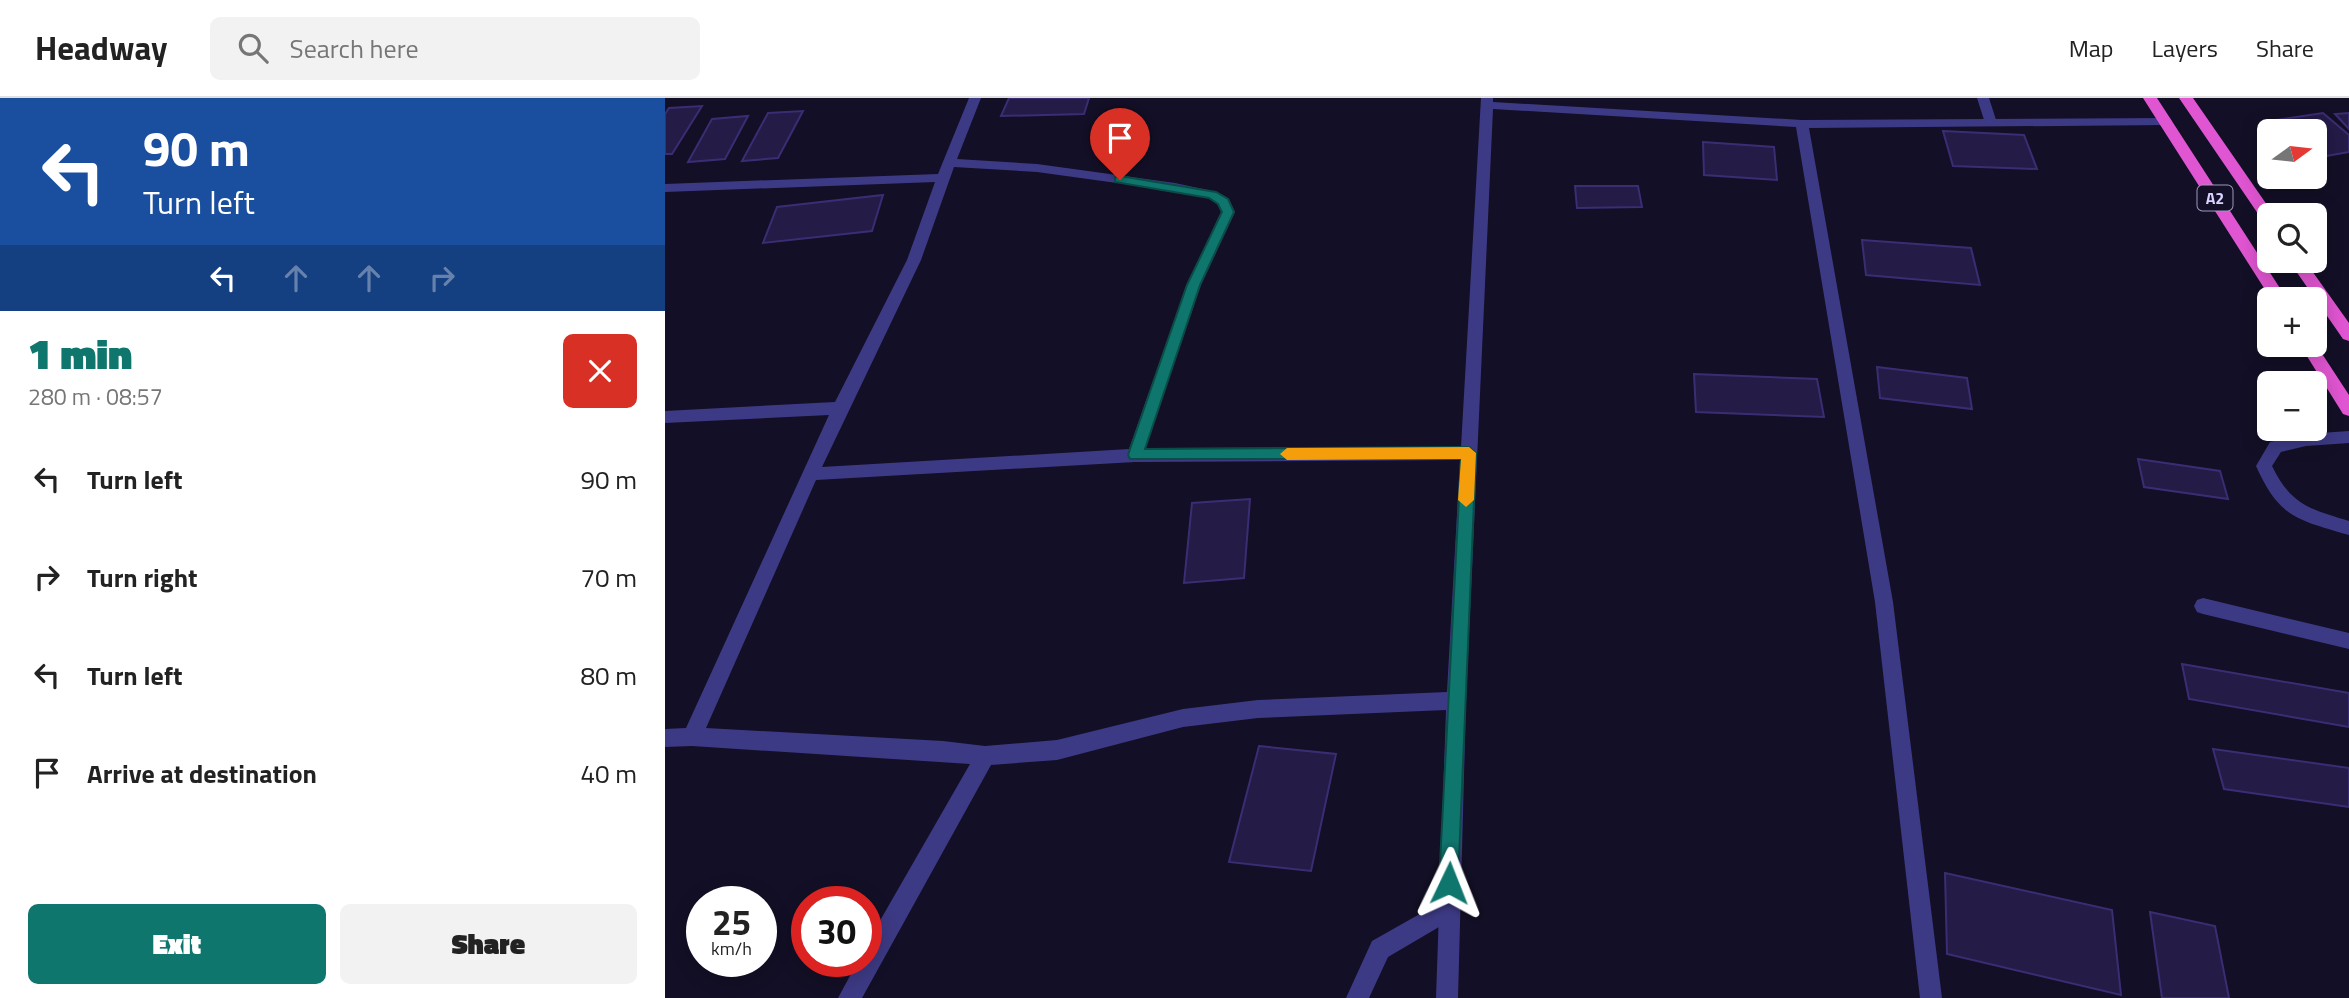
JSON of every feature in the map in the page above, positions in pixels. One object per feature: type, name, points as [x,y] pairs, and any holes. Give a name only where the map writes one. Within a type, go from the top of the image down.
[{"type":"highway","name":"A2","points":[[2150,98],[2271,287]]},
{"type":"highway","name":"A2","points":[[2186,98],[2258,203]]},
{"type":"highway","points":[[2305,273],[2349,335]]},
{"type":"highway","points":[[2316,357],[2349,409]]},
{"type":"street","points":[[692,737],[840,408],[914,260],[975,98]]},
{"type":"street","points":[[1983,98],[1991,122]]},
{"type":"street","points":[[1447,998],[1456,701],[1487,101],[1802,124],[2166,121]]},
{"type":"street","points":[[1802,124],[1884,602],[1931,998]]},
{"type":"street","points":[[665,188],[1037,168],[1175,187],[1212,195],[1224,202],[1228,212],[1194,285],[1135,455]]},
{"type":"street","points":[[665,417],[840,408]]},
{"type":"street","points":[[2349,437],[2306,440],[2276,447],[2264,466],[2274,491],[2294,511],[2349,528]]},
{"type":"street","points":[[810,474],[1135,455],[1469,453]]},
{"type":"street","points":[[2203,606],[2349,641]]},
{"type":"street","points":[[665,738],[692,737],[943,751],[985,756],[1057,750],[1184,718],[1258,709],[1456,701]]},
{"type":"street","points":[[849,998],[985,756]]},
{"type":"street","points":[[1356,998],[1380,949],[1448,909]]},
{"type":"building","points":[[1009,98],[1089,98],[1084,114],[1001,116]]},
{"type":"building","points":[[702,106],[672,154],[665,154],[665,114],[669,108]]},
{"type":"building","points":[[803,111],[778,158],[742,161],[768,113]]},
{"type":"building","points":[[2323,113],[2349,135],[2349,152],[2327,156],[2327,119],[2283,119]]},
{"type":"building","points":[[2349,113],[2349,129],[2335,114]]},
{"type":"building","points":[[748,116],[725,159],[688,162],[712,119]]},
{"type":"building","points":[[1943,131],[2024,135],[2037,169],[1953,166]]},
{"type":"building","points":[[1703,142],[1774,147],[1777,180],[1704,175]]},
{"type":"building","points":[[1575,186],[1638,186],[1642,207],[1577,208]]},
{"type":"building","points":[[883,195],[872,231],[763,243],[777,207]]},
{"type":"building","points":[[1862,240],[1971,248],[1980,285],[1866,275]]},
{"type":"building","points":[[1877,367],[1967,378],[1972,409],[1880,398]]},
{"type":"building","points":[[1694,374],[1817,379],[1824,417],[1696,412]]},
{"type":"building","points":[[2138,459],[2220,471],[2228,499],[2144,487]]},
{"type":"building","points":[[1250,499],[1244,578],[1184,583],[1192,503]]},
{"type":"building","points":[[2182,664],[2349,693],[2349,727],[2189,699]]},
{"type":"building","points":[[1259,746],[1336,754],[1311,871],[1229,862]]},
{"type":"building","points":[[2213,749],[2349,768],[2349,807],[2224,789]]},
{"type":"building","points":[[1945,873],[2112,910],[2121,995],[1947,954]]},
{"type":"building","points":[[2150,912],[2215,926],[2229,998],[2162,998]]},
{"type":"slow traffic","points":[[1287,454],[1469,453],[1466,500]]},
{"type":"route","points":[[1120,180],[1212,195],[1224,202],[1228,212],[1194,285],[1135,455],[1469,453],[1449,883]]}]
